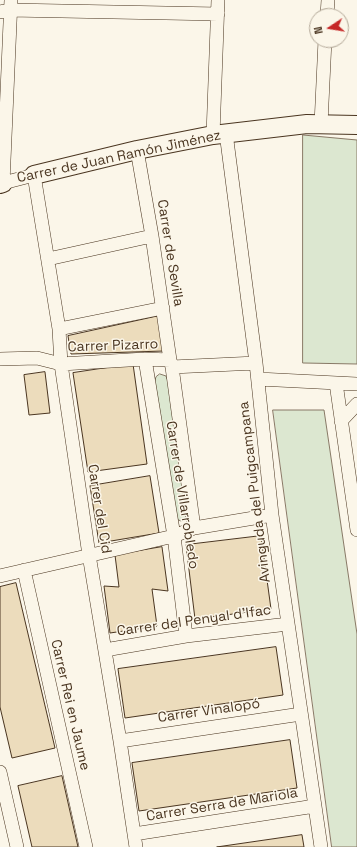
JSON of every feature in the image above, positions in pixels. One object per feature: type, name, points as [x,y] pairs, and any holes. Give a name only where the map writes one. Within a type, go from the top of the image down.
[{"type":"street","name":"Avinguda del Puigcampana","points":[[218,0],[220,134],[256,362],[272,515],[321,847]]},
{"type":"street","points":[[2,183],[7,7],[218,14]]},
{"type":"street","points":[[321,124],[325,48]]},
{"type":"street","name":"Carrer de Juan Ramón Jiménez","points":[[2,183],[137,150],[220,134],[321,124],[357,125]]},
{"type":"street","name":"Carrer de Sevilla","points":[[137,150],[152,236],[171,364]]},
{"type":"street","name":"Carrer del Cid","points":[[34,175],[59,329],[61,364],[89,555],[120,740],[135,841]]},
{"type":"street","points":[[48,260],[152,236]]},
{"type":"street","points":[[59,329],[163,308]]},
{"type":"street","name":"Carrer Pizarro","points":[[0,359],[37,358],[61,364],[145,359],[171,364],[256,362]]},
{"type":"street","name":"Carrer de Villarrobledo","points":[[145,359],[174,536],[186,636]]},
{"type":"street","name":"Carrer de Villarrobledo","points":[[171,364],[194,528]]},
{"type":"street","points":[[258,379],[357,384]]},
{"type":"street","points":[[336,383],[357,530]]},
{"type":"street","points":[[341,421],[357,404]]},
{"type":"street","points":[[0,576],[174,536],[194,528],[272,515]]},
{"type":"street","name":"Carrer Rei en Jaume","points":[[24,570],[86,847]]},
{"type":"street","name":"Carrer del Penyal d'Ifac","points":[[105,650],[186,636],[288,624]]},
{"type":"street","name":"Carrer Vinalopó","points":[[120,740],[301,714]]},
{"type":"street","points":[[1,776],[17,847]]},
{"type":"street","name":"Carrer Serra de Mariola","points":[[135,841],[315,806]]},
{"type":"green space","points":[[303,135],[357,140],[357,364],[303,363]]},
{"type":"green space","points":[[160,374],[166,376],[168,381],[188,518],[181,521],[176,519],[154,383],[156,377]]},
{"type":"green space","points":[[273,410],[324,410],[357,634],[357,847],[332,847]]},
{"type":"building","points":[[159,316],[164,351],[71,354],[68,336]]},
{"type":"building","points":[[133,364],[147,464],[88,472],[73,373]]},
{"type":"building","points":[[45,372],[50,413],[29,415],[24,375]]},
{"type":"building","points":[[150,476],[159,533],[99,543],[90,486]]},
{"type":"building","points":[[261,536],[271,609],[195,619],[186,545]]},
{"type":"building","points":[[162,547],[168,591],[152,589],[157,626],[110,633],[104,586],[119,587],[115,555]]},
{"type":"building","points":[[16,583],[55,748],[12,758],[0,707],[0,587]]},
{"type":"building","points":[[276,647],[283,695],[125,718],[118,669]]},
{"type":"building","points":[[290,740],[297,788],[139,811],[132,763]]},
{"type":"building","points":[[62,776],[78,847],[32,847],[18,786]]},
{"type":"building","points":[[302,835],[304,847],[217,847]]}]
